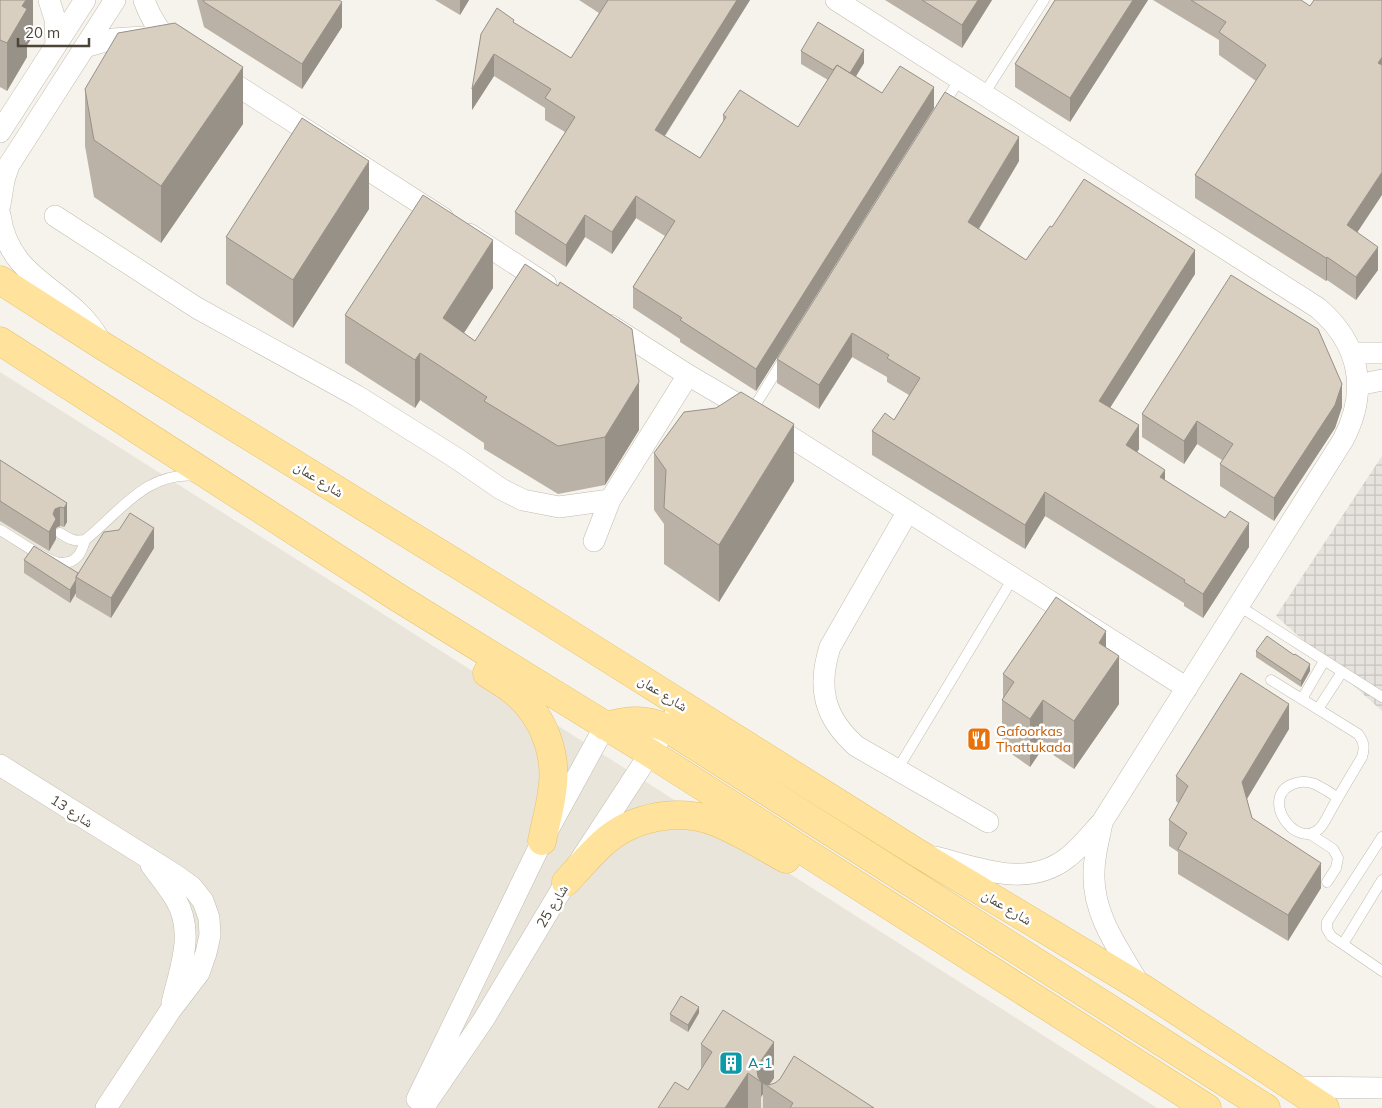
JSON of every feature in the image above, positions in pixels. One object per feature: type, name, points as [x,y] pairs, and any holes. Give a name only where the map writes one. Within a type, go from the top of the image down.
[{"type":"main road","name":"شارع عمان","points":[[0,280],[102,346],[682,704],[916,852],[1142,988],[1325,1108]]},
{"type":"main road","points":[[0,341],[397,597],[650,753],[1207,1108]]},
{"type":"main road","points":[[397,597],[411,617],[427,634],[518,695],[531,709],[541,725],[549,743],[554,775],[542,841]]},
{"type":"main road","points":[[605,726],[638,720],[653,722],[667,728],[1266,1108]]},
{"type":"main road","points":[[566,882],[604,842],[622,829],[642,820],[682,815],[700,817],[717,822],[825,881],[880,900]]},
{"type":"street","points":[[49,0],[55,19],[56,45]]},
{"type":"street","points":[[0,132],[85,0]]},
{"type":"street","points":[[0,205],[4,180],[9,165],[115,0]]},
{"type":"street","points":[[144,0],[153,20],[170,43]]},
{"type":"street","points":[[836,0],[1318,308],[1338,328],[1352,353],[1358,385],[1356,407],[1350,427],[1102,822],[1067,858],[1052,867],[1036,873],[1020,875],[1002,874],[916,852]]},
{"type":"street","points":[[85,47],[99,42],[127,37],[142,37],[170,43],[562,294]]},
{"type":"street","points":[[0,215],[2,229],[9,248],[21,265],[81,315],[102,346]]},
{"type":"street","points":[[55,216],[197,308],[358,396],[501,489],[523,500],[559,507],[610,500]]},
{"type":"street","points":[[596,316],[1187,688]]},
{"type":"street","points":[[1352,353],[1382,353]]},
{"type":"street","points":[[594,541],[610,500],[688,375]]},
{"type":"street","points":[[1358,385],[1382,380]]},
{"type":"street","points":[[908,511],[830,647],[823,683],[826,701],[832,718],[842,734],[856,746],[988,822]]},
{"type":"street","name":"شارع 25","points":[[423,1108],[484,1019],[566,882],[682,704]]},
{"type":"street","points":[[413,1108],[542,841],[605,726]]},
{"type":"street","name":"شارع 13","points":[[0,765],[144,857],[177,902],[183,917],[186,933],[185,950],[170,1011],[106,1108]]},
{"type":"street","points":[[1102,822],[1094,871],[1097,903],[1109,932],[1142,988]]},
{"type":"street","points":[[1293,1087],[1382,1088]]},
{"type":"lane","points":[[984,94],[1044,0]]},
{"type":"lane","points":[[939,112],[960,79]]},
{"type":"lane","points":[[751,412],[788,354]]},
{"type":"lane","points":[[0,530],[50,560],[62,563],[74,560],[82,552],[85,540],[138,492],[154,483],[172,477],[191,475],[210,477]]},
{"type":"lane","points":[[60,533],[70,540],[85,540]]},
{"type":"lane","points":[[897,770],[1013,578]]},
{"type":"lane","points":[[1239,606],[1382,697]]},
{"type":"lane","points":[[1302,699],[1324,661]]},
{"type":"lane","points":[[1318,709],[1342,672]]},
{"type":"lane","points":[[1271,680],[1358,734],[1363,741],[1362,757],[1320,829],[1310,834]]},
{"type":"lane","points":[[1327,882],[1336,868],[1338,858],[1333,849],[1310,834],[1300,833],[1282,819],[1278,806],[1281,794],[1290,785],[1302,781],[1315,784],[1338,798]]},
{"type":"lane","points":[[1382,837],[1327,922],[1327,929],[1331,936],[1382,971]]},
{"type":"lane","points":[[1344,944],[1382,880]]},
{"type":"shaded area","points":[[0,372],[361,600],[1157,1108],[0,1108]]},
{"type":"shaded area","points":[[1382,456],[1382,711],[1276,616]]},
{"type":"building","points":[[0,0],[26,0],[22,6],[27,9],[7,43],[0,40]]},
{"type":"building","points":[[203,0],[339,0],[342,2],[302,64]]},
{"type":"building","points":[[608,0],[737,0],[655,130],[700,158],[726,117],[723,115],[740,90],[798,127],[837,65],[882,93],[900,66],[934,87],[756,369],[633,287],[675,221],[636,196],[612,232],[585,215],[566,245],[515,212],[575,117],[545,98],[551,89],[494,54],[472,89],[481,34],[497,8],[514,20],[513,22],[571,58]]},
{"type":"building","points":[[922,0],[978,0],[962,25]]},
{"type":"building","points":[[1055,0],[1133,0],[1070,98],[1015,64]]},
{"type":"building","points":[[1191,0],[1301,0],[1310,6],[1314,0],[1382,0],[1382,57],[1378,63],[1382,65],[1382,172],[1347,225],[1378,247],[1356,277],[1195,175],[1266,65],[1219,32],[1226,22]]},
{"type":"building","points":[[818,22],[864,50],[850,73],[837,65],[833,70],[801,51]]},
{"type":"building","points":[[175,23],[243,67],[161,186],[94,140],[85,89],[118,33]]},
{"type":"building","points":[[945,92],[1019,137],[968,222],[1026,260],[1050,226],[1052,227],[1084,179],[1195,250],[1099,401],[1139,425],[1126,445],[1165,470],[1160,477],[1225,518],[1230,511],[1249,523],[1203,594],[1184,582],[1185,580],[1045,492],[1025,525],[872,431],[885,413],[894,420],[920,378],[887,358],[889,355],[852,333],[819,385],[777,359]]},
{"type":"building","points":[[302,118],[369,161],[293,280],[226,237]]},
{"type":"building","points":[[423,195],[493,240],[443,318],[475,341],[525,264],[558,286],[560,282],[632,329],[639,382],[605,437],[558,446],[484,401],[487,397],[420,353],[415,360],[345,315]]},
{"type":"building","points":[[1231,275],[1318,329],[1342,384],[1335,405],[1274,498],[1220,464],[1233,444],[1197,421],[1184,441],[1142,414]]},
{"type":"building","points":[[741,392],[794,424],[719,545],[664,508],[666,470],[654,453],[684,412],[716,408]]},
{"type":"building","points":[[0,460],[67,503],[64,508],[55,509],[53,514],[56,519],[49,532],[0,501]]},
{"type":"building","points":[[130,513],[154,528],[111,598],[76,577],[104,532],[119,530]]},
{"type":"building","points":[[34,546],[78,573],[70,590],[24,560]]},
{"type":"building","points":[[1056,597],[1106,631],[1099,643],[1119,656],[1074,721],[1043,700],[1030,719],[1002,700],[1014,682],[1003,674]]},
{"type":"building","points":[[1267,636],[1310,664],[1301,681],[1256,651]]},
{"type":"building","points":[[1241,673],[1289,704],[1242,782],[1252,818],[1321,863],[1288,915],[1178,849],[1187,833],[1169,820],[1188,786],[1176,776]]},
{"type":"building","points":[[681,996],[699,1007],[688,1025],[670,1014]]},
{"type":"building","points":[[723,1010],[774,1042],[758,1065],[758,1077],[761,1082],[748,1073],[725,1108],[658,1108],[675,1082],[688,1090],[712,1052],[701,1044]]},
{"type":"building","points":[[794,1056],[874,1108],[790,1108],[793,1103],[763,1083],[769,1085],[780,1079]]},
{"type":"place","name":"Gafoorkas Thattukada","points":[[979,739]]},
{"type":"place","name":"A-1","points":[[731,1063]]}]
